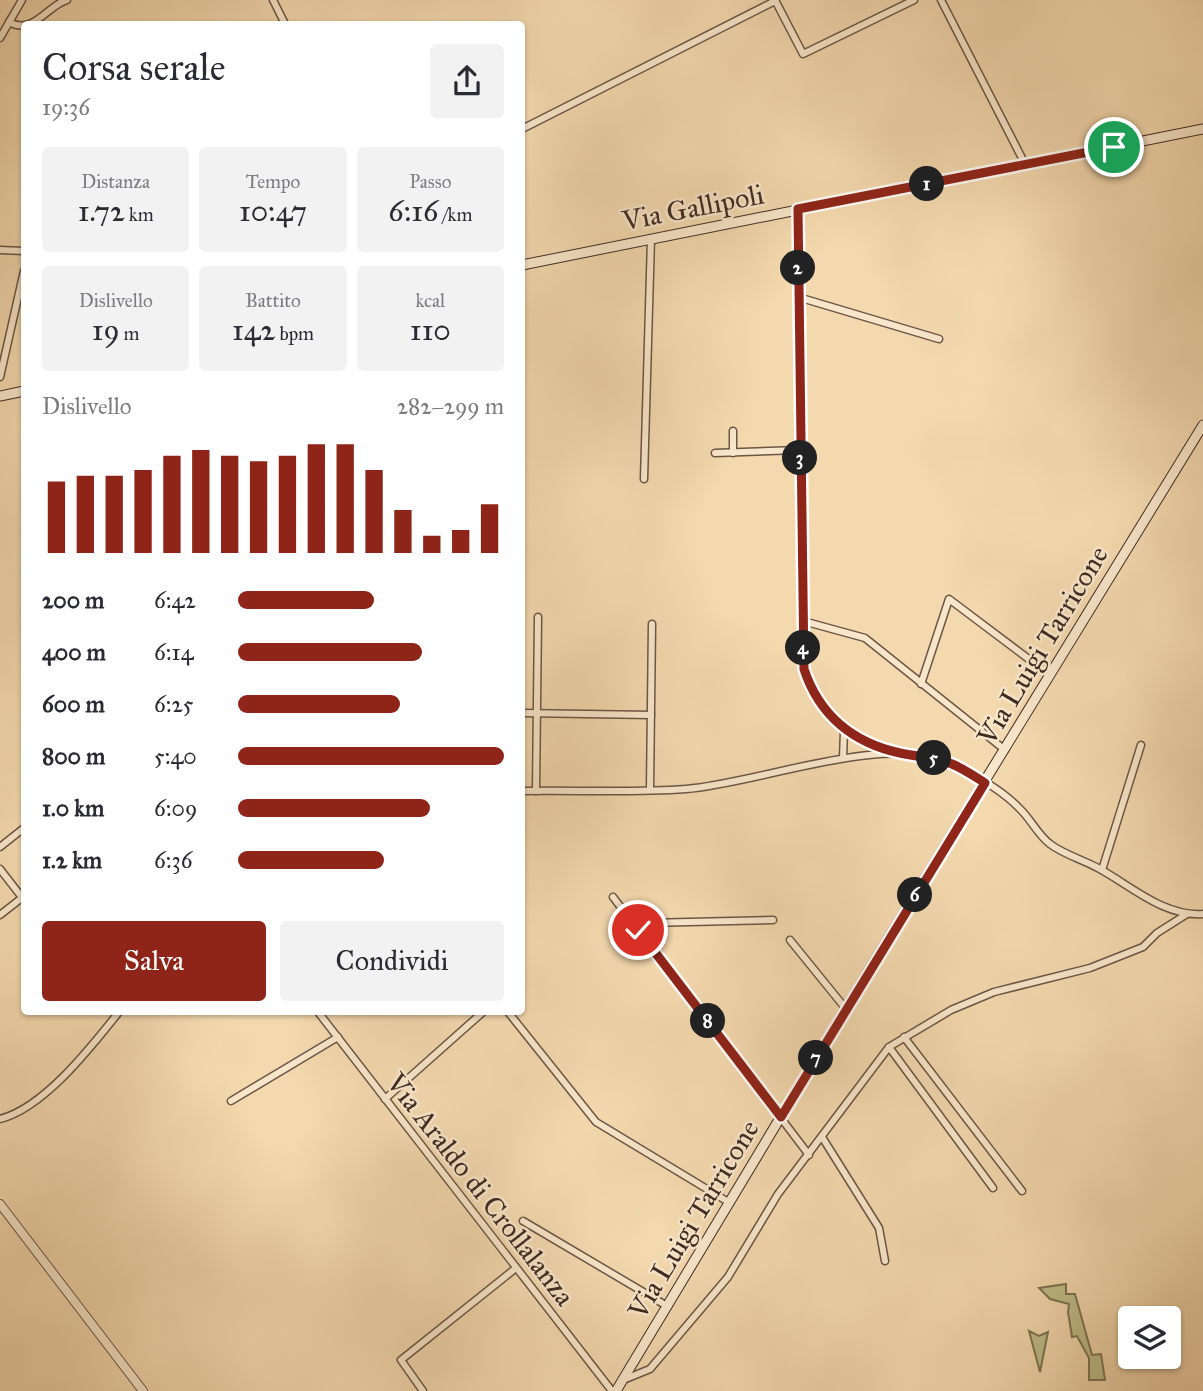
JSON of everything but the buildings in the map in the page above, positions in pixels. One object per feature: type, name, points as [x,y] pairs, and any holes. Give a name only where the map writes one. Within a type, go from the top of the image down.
[{"type":"main road","name":"Via Gallipoli","points":[[525,264],[1203,129]]},
{"type":"main road","points":[[0,396],[21,392]]},
{"type":"main road","name":"Via Luigi Tarricone","points":[[614,1391],[1203,425]]},
{"type":"street","points":[[36,21],[67,0]]},
{"type":"street","points":[[273,0],[284,21]]},
{"type":"street","points":[[525,127],[775,1],[803,54],[914,0]]},
{"type":"street","points":[[941,0],[1025,164]]},
{"type":"street","points":[[0,38],[21,2]]},
{"type":"street","points":[[9,22],[21,25]]},
{"type":"street","points":[[798,209],[804,669],[810,685],[825,710],[844,731],[870,744],[900,753],[951,763],[1021,809],[1052,845],[1102,870],[1128,888],[1187,914],[1203,914]]},
{"type":"street","points":[[644,479],[651,239]]},
{"type":"street","points":[[0,250],[21,251]]},
{"type":"street","points":[[0,377],[21,284]]},
{"type":"street","points":[[799,297],[939,339]]},
{"type":"street","points":[[733,431],[733,453]]},
{"type":"street","points":[[715,453],[800,450]]},
{"type":"street","points":[[921,684],[949,599],[1050,676]]},
{"type":"street","points":[[536,789],[538,617]]},
{"type":"street","points":[[803,621],[865,638],[1005,750]]},
{"type":"street","points":[[650,789],[652,624]]},
{"type":"street","points":[[525,713],[651,715]]},
{"type":"street","points":[[843,758],[844,731]]},
{"type":"street","points":[[1102,870],[1141,746]]},
{"type":"street","points":[[525,791],[684,789],[724,785],[843,758],[900,753]]},
{"type":"street","points":[[0,847],[21,830]]},
{"type":"street","points":[[0,869],[21,894]]},
{"type":"street","points":[[613,897],[808,1155]]},
{"type":"street","points":[[0,915],[21,900]]},
{"type":"street","points":[[623,1380],[650,1369],[728,1277],[760,1221],[889,1047],[951,1010],[994,992],[1090,968],[1143,947],[1157,933],[1187,914]]},
{"type":"street","points":[[638,930],[647,923],[773,920]]},
{"type":"street","points":[[790,940],[846,1009]]},
{"type":"street","points":[[0,1119],[14,1115],[31,1105],[77,1061],[113,1015]]},
{"type":"street","name":"Via Araldo di Crollalanza","points":[[320,1015],[614,1391]]},
{"type":"street","points":[[385,1098],[480,1015]]},
{"type":"street","points":[[510,1015],[596,1122],[730,1203]]},
{"type":"street","points":[[231,1101],[338,1037]]},
{"type":"street","points":[[904,1037],[1022,1191]]},
{"type":"street","points":[[889,1047],[993,1188]]},
{"type":"street","points":[[822,1137],[879,1228],[886,1261]]},
{"type":"street","points":[[0,1204],[143,1391]]},
{"type":"street","points":[[523,1221],[667,1306]]},
{"type":"street","points":[[423,1391],[401,1360],[516,1268]]},
{"type":"green space","points":[[1066,1284],[1066,1294],[1075,1294],[1092,1355],[1101,1354],[1105,1380],[1089,1380],[1089,1358],[1077,1336],[1072,1337],[1069,1304],[1050,1299],[1039,1288]]},
{"type":"green space","points":[[1029,1331],[1039,1336],[1048,1332],[1040,1372]]},
{"type":"route","points":[[638,930],[781,1117],[985,783],[951,763],[880,748],[844,731],[825,710],[804,669],[798,209],[1114,147]]}]
